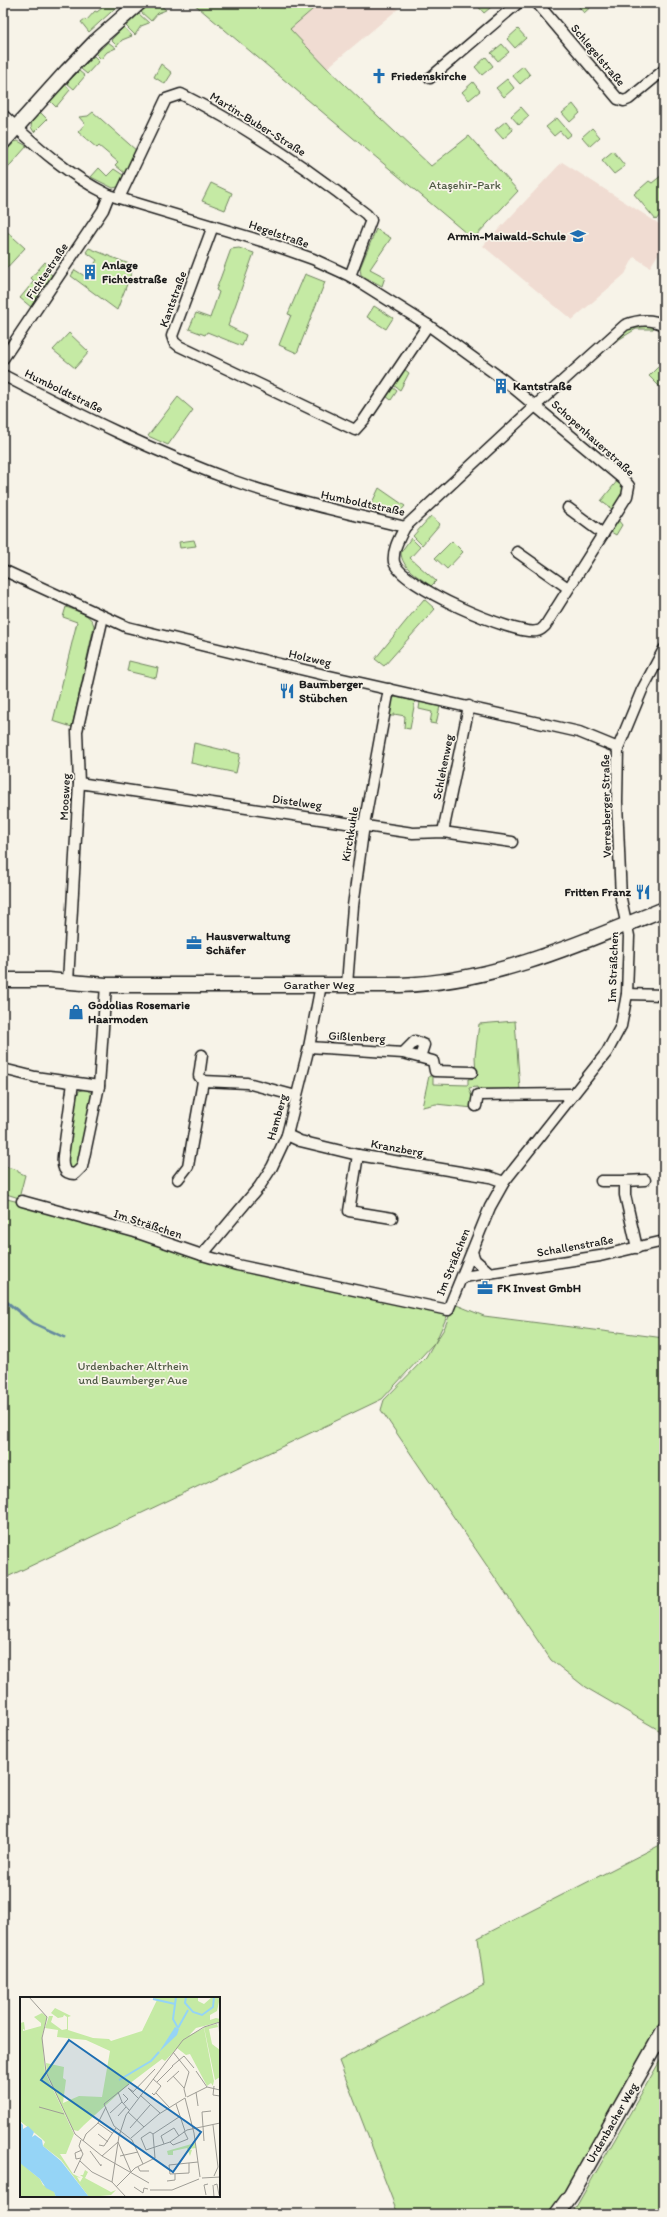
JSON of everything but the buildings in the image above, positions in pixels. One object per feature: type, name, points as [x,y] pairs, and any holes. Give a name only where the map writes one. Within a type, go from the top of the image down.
[{"type":"street","points":[[3,142],[96,41],[138,3]]},
{"type":"street","points":[[430,78],[518,3]]},
{"type":"street","name":"Schlegelstraße","points":[[537,3],[618,99],[624,101],[629,99],[664,70]]},
{"type":"street","name":"Martin-Buber-Straße","points":[[119,198],[166,98],[181,94],[216,112],[275,148],[366,214],[371,220],[350,276]]},
{"type":"street","name":"Hegelstraße","points":[[3,115],[62,166],[83,182],[109,195],[290,250],[350,276],[428,325],[536,405]]},
{"type":"street","name":"Fichtestraße","points":[[3,359],[103,210],[109,195]]},
{"type":"street","name":"Kantstraße","points":[[213,226],[172,336],[174,342],[355,430],[364,420],[428,325]]},
{"type":"street","name":"Humboldtstraße","points":[[3,375],[94,421],[234,481],[318,506],[406,527],[536,405],[625,325],[636,321],[648,320],[664,325]]},
{"type":"street","name":"Schopenhauerstraße","points":[[406,527],[394,554],[394,563],[400,572],[413,583],[434,596],[494,620],[528,630],[538,631],[545,626],[627,496],[629,486],[536,405]]},
{"type":"street","points":[[568,508],[603,534]]},
{"type":"street","points":[[517,552],[568,588]]},
{"type":"street","name":"Holzweg","points":[[3,570],[126,627],[168,638],[579,732],[618,748]]},
{"type":"street","name":"Moosweg","points":[[68,982],[79,783],[77,731],[103,617]]},
{"type":"street","name":"Verresberger Straße","points":[[627,925],[621,899],[617,802],[618,748],[642,690],[664,649]]},
{"type":"street","name":"Kirchkuhle","points":[[347,985],[353,906],[364,825],[389,689]]},
{"type":"street","name":"Schlehenweg","points":[[444,832],[469,706]]},
{"type":"street","name":"Distelweg","points":[[79,783],[413,833],[444,832],[512,842]]},
{"type":"street","name":"Garather Weg","points":[[3,980],[106,985],[414,984],[472,976],[564,950],[627,925],[664,908]]},
{"type":"street","name":"Im Sträßchen","points":[[22,1201],[135,1232],[202,1256],[245,1267],[448,1310],[463,1277],[490,1207],[504,1182],[572,1094],[607,1052],[621,1026],[627,994],[629,936],[627,925]]},
{"type":"street","points":[[73,1083],[62,1160],[65,1171],[70,1174],[75,1174],[82,1167],[99,1086],[106,985]]},
{"type":"street","name":"Hamberg","points":[[202,1256],[259,1187],[272,1168],[287,1135],[309,1048],[321,985]]},
{"type":"street","points":[[627,994],[664,995]]},
{"type":"street","points":[[403,1053],[416,1041],[424,1045],[420,1057]]},
{"type":"street","name":"Gißlenberg","points":[[309,1048],[403,1053],[432,1061],[435,1071],[472,1072]]},
{"type":"street","points":[[202,1055],[199,1076],[204,1081],[246,1083],[296,1096]]},
{"type":"street","points":[[3,1069],[73,1083],[99,1086]]},
{"type":"street","points":[[178,1179],[188,1166],[204,1081]]},
{"type":"street","points":[[476,1106],[478,1095],[572,1094]]},
{"type":"street","name":"Kranzberg","points":[[287,1135],[300,1141],[358,1155],[490,1177],[504,1182]]},
{"type":"street","points":[[358,1155],[349,1211],[392,1218]]},
{"type":"street","points":[[601,1181],[645,1180]]},
{"type":"street","points":[[625,1181],[625,1195],[637,1248]]},
{"type":"street","name":"Schallenstraße","points":[[463,1277],[574,1261],[664,1241]]},
{"type":"street","points":[[472,1252],[475,1260],[490,1273]]},
{"type":"street","name":"Urdenbacher Weg","points":[[557,2214],[571,2195],[664,2030]]},
{"type":"shaded area","points":[[320,3],[393,3],[398,9],[327,68],[290,29]]},
{"type":"shaded area","name":"Armin-Maiwald-Schule","points":[[562,162],[664,227],[664,245],[650,267],[634,257],[625,274],[572,320],[483,246]]},
{"type":"green space","points":[[104,3],[121,3],[89,32],[81,22],[85,19],[86,21],[95,11],[97,12],[103,7],[101,5]]},
{"type":"green space","points":[[151,3],[158,3],[166,10],[158,13],[151,21],[141,12]]},
{"type":"green space","name":"Ataşehir-Park","points":[[193,3],[283,3],[286,6],[289,3],[320,3],[290,29],[327,68],[431,166],[469,136],[518,191],[473,239]]},
{"type":"green space","points":[[475,3],[496,3],[484,13]]},
{"type":"green space","points":[[576,3],[594,3],[594,4],[584,13]]},
{"type":"green space","points":[[139,14],[149,23],[141,26],[135,35],[126,26]]},
{"type":"green space","points":[[124,27],[132,36],[122,40],[117,46],[111,40]]},
{"type":"green space","points":[[518,29],[526,38],[515,48],[507,39]]},
{"type":"green space","points":[[108,42],[116,48],[107,52],[101,59],[96,54]]},
{"type":"green space","points":[[502,44],[509,52],[498,61],[491,53]]},
{"type":"green space","points":[[94,56],[99,61],[87,74],[81,69]]},
{"type":"green space","points":[[486,57],[493,66],[482,75],[475,67]]},
{"type":"green space","points":[[161,64],[172,73],[165,84],[154,77]]},
{"type":"green space","points":[[523,66],[530,75],[520,84],[512,75]]},
{"type":"green space","points":[[79,71],[85,76],[74,89],[67,83]]},
{"type":"green space","points":[[507,79],[514,88],[504,97],[496,88]]},
{"type":"green space","points":[[473,82],[480,91],[469,100],[462,92]]},
{"type":"green space","points":[[66,85],[70,90],[56,107],[50,101]]},
{"type":"green space","points":[[573,104],[580,113],[570,122],[562,113]]},
{"type":"green space","points":[[521,107],[529,116],[519,125],[511,116]]},
{"type":"green space","points":[[40,112],[47,119],[34,132],[31,127],[32,121]]},
{"type":"green space","points":[[93,112],[138,152],[127,175],[115,165],[118,162],[99,146],[97,148],[78,132],[85,124],[79,117],[88,116]]},
{"type":"green space","points":[[557,118],[571,134],[566,138],[560,131],[554,136],[546,127]]},
{"type":"green space","points":[[506,121],[513,130],[503,139],[495,130]]},
{"type":"green space","points":[[592,128],[600,137],[590,146],[582,137]]},
{"type":"green space","points":[[18,141],[27,146],[3,173],[3,155],[14,142]]},
{"type":"green space","points":[[613,151],[625,166],[614,174],[602,160]]},
{"type":"green space","points":[[99,168],[107,176],[114,169],[126,177],[122,186],[113,188],[91,177]]},
{"type":"green space","points":[[662,175],[664,177],[664,210],[656,220],[634,194],[649,181],[652,183]]},
{"type":"green space","points":[[211,183],[232,193],[225,210],[202,201]]},
{"type":"green space","points":[[3,228],[25,248],[3,272]]},
{"type":"green space","points":[[376,229],[391,238],[370,269],[385,277],[382,286],[361,275],[360,268]]},
{"type":"green space","points":[[89,248],[134,266],[117,310],[71,276],[75,270],[91,280],[97,271],[92,268],[97,260],[86,252]]},
{"type":"green space","points":[[239,248],[254,253],[228,326],[246,335],[242,346],[207,332],[205,335],[189,329],[196,313],[210,318],[219,292],[216,290],[231,249]]},
{"type":"green space","points":[[45,262],[51,267],[47,271],[52,275],[31,307],[20,298],[34,281],[31,278]]},
{"type":"green space","points":[[305,274],[325,282],[297,353],[279,345],[291,315],[288,314]]},
{"type":"green space","points":[[374,306],[393,318],[386,329],[367,317]]},
{"type":"green space","points":[[644,325],[654,326],[653,329],[636,329],[618,340],[618,336],[631,328]]},
{"type":"green space","points":[[69,333],[89,352],[75,368],[53,350]]},
{"type":"green space","points":[[659,366],[664,371],[664,384],[661,388],[649,376]]},
{"type":"green space","points":[[404,369],[409,373],[400,390],[393,385]]},
{"type":"green space","points":[[392,387],[397,391],[391,400],[386,396]]},
{"type":"green space","points":[[178,397],[193,410],[168,445],[148,436]]},
{"type":"green space","points":[[618,480],[623,485],[624,493],[613,510],[601,501]]},
{"type":"green space","points":[[379,488],[405,506],[397,515],[370,507]]},
{"type":"green space","points":[[431,516],[440,524],[422,545],[413,536]]},
{"type":"green space","points":[[618,520],[622,525],[616,535],[611,532]]},
{"type":"green space","points":[[411,538],[420,547],[410,558],[436,581],[431,586],[416,576],[404,563],[401,552]]},
{"type":"green space","points":[[194,540],[196,546],[180,548],[179,542]]},
{"type":"green space","points":[[452,541],[463,552],[447,569],[435,558]]},
{"type":"green space","points":[[424,599],[435,609],[384,666],[375,659]]},
{"type":"green space","points":[[66,607],[87,616],[93,622],[94,626],[72,727],[53,721],[77,622],[63,617]]},
{"type":"green space","points":[[129,661],[158,668],[156,678],[127,671]]},
{"type":"green space","points":[[395,697],[415,701],[410,729],[404,728],[405,716],[394,714],[394,716],[388,716],[391,701]]},
{"type":"green space","points":[[420,702],[440,706],[436,724],[430,723],[432,712],[419,709]]},
{"type":"green space","points":[[194,743],[240,754],[236,773],[191,763]]},
{"type":"green space","points":[[515,1021],[520,1090],[478,1091],[477,1087],[469,1088],[473,1100],[473,1108],[436,1104],[422,1107],[429,1076],[433,1076],[433,1084],[468,1085],[468,1079],[476,1078],[475,1056],[479,1024]]},
{"type":"green space","points":[[85,1089],[93,1094],[79,1165],[74,1169],[68,1165],[68,1160],[75,1101],[79,1091]]},
{"type":"green space","points":[[3,1166],[18,1170],[18,1172],[25,1175],[19,1198],[3,1193]]},
{"type":"green space","name":"Urdenbacher Altrhein und Baumberger Aue","points":[[3,1198],[70,1215],[194,1252],[197,1259],[448,1314],[435,1343],[444,1329],[454,1304],[484,1316],[664,1338],[664,1733],[585,1687],[551,1660],[381,1410],[384,1400],[426,1357],[434,1343],[382,1399],[3,1579]]},
{"type":"green space","points":[[664,1843],[664,2017],[557,2205],[548,2214],[398,2214],[339,2061],[484,1985],[478,1938]]},
{"type":"green space","points":[[664,2054],[664,2214],[572,2214]]},
{"type":"waterway","points":[[3,1299],[33,1323],[64,1337]]},
{"type":"place","name":"Friedenskirche","points":[[379,76]]},
{"type":"place","name":"Armin-Maiwald-Schule","points":[[578,236]]},
{"type":"place","name":"Anlage Fichtestraße","points":[[90,272]]},
{"type":"place","name":"Kantstraße","points":[[501,386]]},
{"type":"place","name":"Baumberger Stübchen","points":[[287,691]]},
{"type":"place","name":"Fritten Franz","points":[[643,892]]},
{"type":"place","name":"Hausverwaltung Schäfer","points":[[194,943]]},
{"type":"place","name":"Godolias Rosemarie Haarmoden","points":[[76,1012]]},
{"type":"place","name":"FK Invest GmbH","points":[[485,1288]]}]
